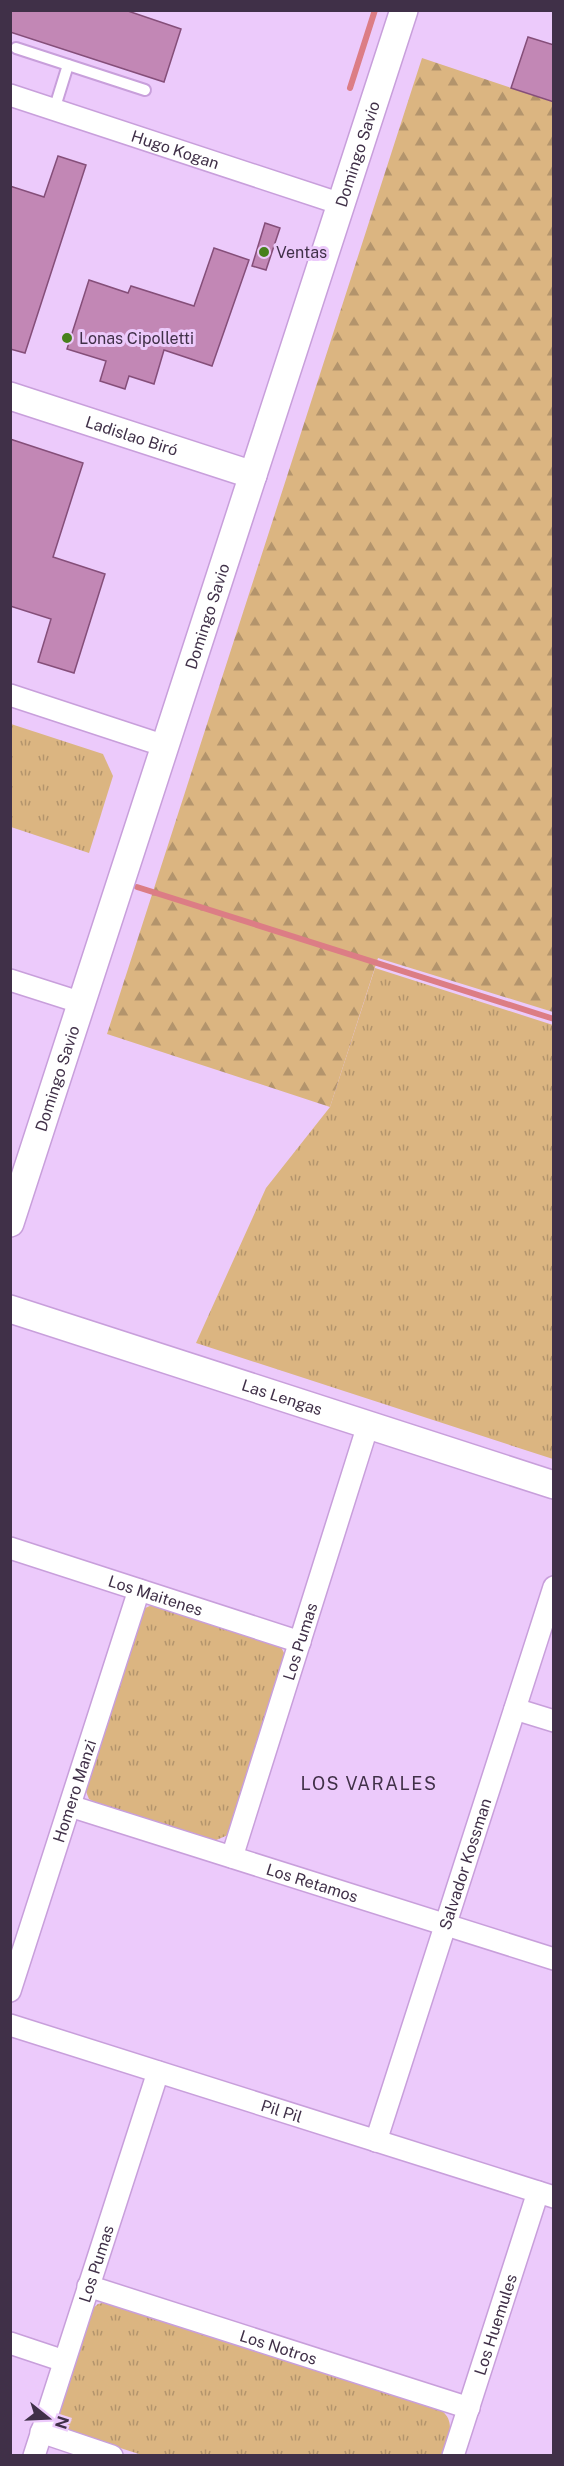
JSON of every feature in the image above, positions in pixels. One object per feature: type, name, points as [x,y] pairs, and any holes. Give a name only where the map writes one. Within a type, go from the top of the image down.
[{"type":"street","name":"Domingo Savio","points":[[10,1222],[404,10]]},
{"type":"street","name":"Hugo Kogan","points":[[10,95],[341,204]]},
{"type":"street","name":"Ladislao Biró","points":[[10,396],[253,475]]},
{"type":"street","points":[[10,695],[165,746]]},
{"type":"street","points":[[10,980],[82,1003]]},
{"type":"street","name":"Las Lengas","points":[[10,1309],[554,1485]]},
{"type":"street","name":"Los Pumas","points":[[232,1857],[368,1425]]},
{"type":"street","name":"Los Maitenes","points":[[10,1548],[300,1642]]},
{"type":"street","name":"Salvador Kossman","points":[[376,2141],[554,1587]]},
{"type":"street","name":"Homero Manzi","points":[[10,1991],[139,1590]]},
{"type":"street","points":[[515,1709],[554,1721]]},
{"type":"street","name":"Los Retamos","points":[[70,1806],[554,1959]]},
{"type":"street","name":"Pil Pil","points":[[10,2025],[546,2195]]},
{"type":"street","name":"Los Pumas","points":[[34,2456],[158,2072]]},
{"type":"street","name":"Los Huemules","points":[[453,2456],[546,2195]]},
{"type":"street","name":"Los Notros","points":[[88,2286],[469,2408]]},
{"type":"street","points":[[10,2343],[64,2361]]},
{"type":"street","points":[[41,2432],[112,2456]]},
{"type":"lane","points":[[16,48],[145,90]]},
{"type":"lane","points":[[54,110],[68,65]]},
{"type":"green space","points":[[422,58],[553,102],[553,1012],[378,958],[330,1107],[107,1034]]},
{"type":"green space","points":[[11,724],[103,754],[113,776],[89,853],[11,827]]},
{"type":"green space","points":[[375,968],[553,1025],[553,1459],[196,1343],[266,1188],[330,1107]]},
{"type":"green space","points":[[152,1605],[281,1647],[285,1655],[228,1835],[214,1841],[98,1804],[89,1799],[85,1789],[143,1609]]},
{"type":"green space","points":[[107,2302],[442,2411],[449,2421],[450,2432],[442,2455],[145,2456],[68,2431],[60,2425],[57,2415],[91,2310],[98,2304]]},
{"type":"building","points":[[10,10],[125,10],[181,29],[164,82],[10,32]]},
{"type":"building","points":[[528,37],[554,45],[554,102],[511,88]]},
{"type":"building","points":[[58,156],[86,165],[25,353],[10,349],[10,186],[44,197]]},
{"type":"building","name":"Ventas","points":[[265,223],[280,228],[266,270],[252,266]]},
{"type":"building","points":[[214,248],[249,260],[212,366],[164,350],[154,384],[129,376],[125,389],[100,381],[106,361],[67,349],[89,280],[128,293],[131,286],[194,306]]},
{"type":"building","points":[[10,439],[83,463],[53,557],[105,574],[74,673],[38,662],[51,619],[10,606]]},
{"type":"waterway","points":[[350,88],[375,10]]},
{"type":"waterway","points":[[137,887],[554,1019]]},
{"type":"place","name":"Ventas","points":[[264,252]]},
{"type":"place","name":"Lonas Cipolletti","points":[[67,338]]},
{"type":"district","name":"LOS VARALES","points":[[369,1783]]}]
